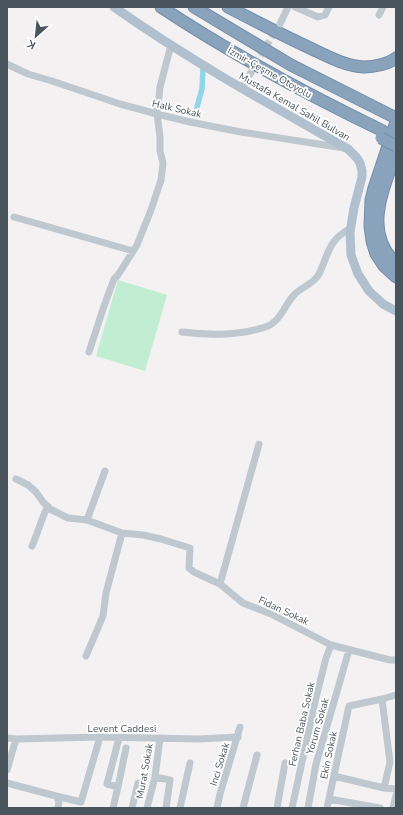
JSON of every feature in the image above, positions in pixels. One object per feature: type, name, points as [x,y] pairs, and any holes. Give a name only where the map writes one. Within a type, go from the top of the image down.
[{"type":"highway","name":"İzmir-Çeşme Otoyolu","points":[[161,7],[186,24],[245,59],[382,135]]},
{"type":"highway","name":"İzmir-Çeşme Otoyolu","points":[[194,7],[291,64],[394,118]]},
{"type":"highway","points":[[228,7],[326,55],[348,64],[364,67],[379,65],[396,58]]},
{"type":"highway","points":[[394,118],[371,200],[370,226],[376,254],[384,266],[396,277]]},
{"type":"highway","points":[[382,135],[396,138]]},
{"type":"highway","points":[[382,135],[396,146]]},
{"type":"highway","points":[[396,152],[380,200],[378,222],[382,244],[387,254],[396,264]]},
{"type":"main road","name":"Mustafa Kemal Sahil Bulvarı","points":[[114,7],[171,45],[348,149],[353,154],[360,163],[362,178],[351,228],[351,255],[358,274],[369,291],[383,304],[396,310]]},
{"type":"street","points":[[280,24],[288,7]]},
{"type":"street","points":[[295,7],[318,17],[325,15],[329,7]]},
{"type":"street","points":[[379,16],[383,7]]},
{"type":"street","points":[[88,352],[114,279],[118,276],[137,245],[151,210],[160,180],[163,163],[160,151],[157,114],[160,87],[171,45]]},
{"type":"street","name":"Halk Sokak","points":[[7,64],[28,74],[120,104],[157,114],[241,132],[348,149]]},
{"type":"street","points":[[242,88],[250,74]]},
{"type":"street","points":[[14,217],[133,251]]},
{"type":"street","points":[[182,332],[230,334],[267,326],[275,322],[293,296],[315,280],[332,244],[338,236],[351,228]]},
{"type":"street","points":[[220,584],[259,444]]},
{"type":"street","points":[[87,520],[105,471]]},
{"type":"street","points":[[16,479],[28,485],[48,506],[59,514],[68,518],[87,520],[122,533],[106,593],[103,616],[86,656]]},
{"type":"street","points":[[32,546],[37,537],[43,515],[48,506]]},
{"type":"street","name":"Fidan Sokak","points":[[122,533],[149,536],[190,548],[189,568],[194,572],[220,584],[243,603],[271,614],[331,645],[390,660],[396,660]]},
{"type":"street","name":"Ferhan Baba Sokak","points":[[292,808],[315,702],[326,658],[331,645]]},
{"type":"street","name":"Yorum Sokak","points":[[308,808],[316,764],[349,650]]},
{"type":"street","points":[[384,788],[390,762],[382,699],[396,695]]},
{"type":"street","name":"Ekin Sokak","points":[[326,808],[349,706],[382,699]]},
{"type":"street","name":"Inci Sokak","points":[[217,808],[240,727]]},
{"type":"street","name":"Levent Caddesi","points":[[7,738],[100,737],[199,739],[238,736]]},
{"type":"street","points":[[7,783],[56,796],[80,805],[100,737]]},
{"type":"street","points":[[118,787],[107,784],[119,738]]},
{"type":"street","name":"Murat Sokak","points":[[147,808],[155,777],[160,738]]},
{"type":"street","points":[[7,770],[16,739]]},
{"type":"street","points":[[113,808],[126,748]]},
{"type":"street","points":[[243,808],[257,755]]},
{"type":"street","points":[[180,808],[190,763]]},
{"type":"street","points":[[277,808],[285,763]]},
{"type":"street","points":[[334,776],[384,788],[396,789]]},
{"type":"street","points":[[155,777],[170,780],[166,808]]},
{"type":"street","points":[[132,808],[138,783]]},
{"type":"street","points":[[393,808],[396,794]]},
{"type":"street","points":[[56,796],[59,802],[58,808]]},
{"type":"street","points":[[329,800],[380,808]]},
{"type":"green space","points":[[118,280],[167,295],[145,371],[96,356]]},
{"type":"waterway","points":[[197,107],[202,89],[203,69]]},
{"type":"tunnel","points":[[250,74],[277,28]]}]
